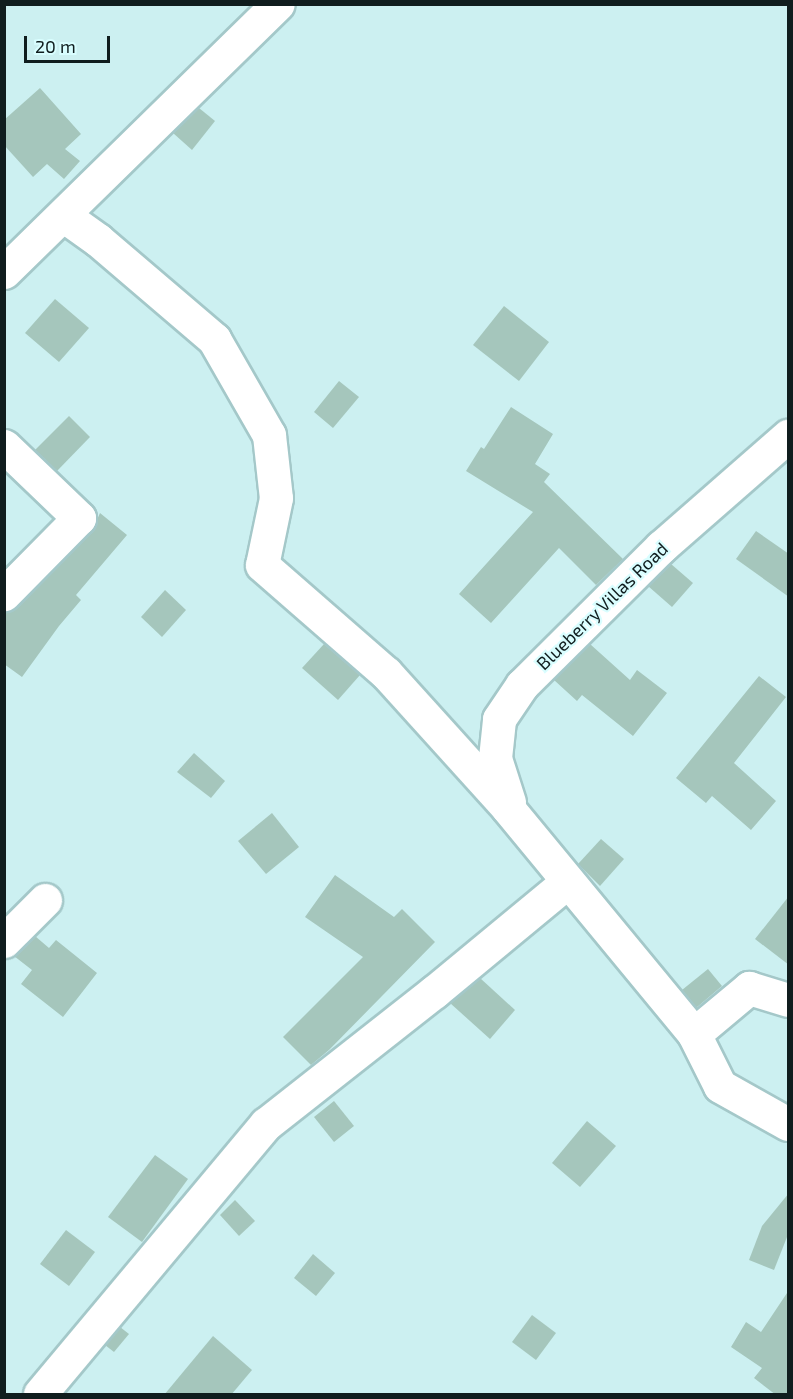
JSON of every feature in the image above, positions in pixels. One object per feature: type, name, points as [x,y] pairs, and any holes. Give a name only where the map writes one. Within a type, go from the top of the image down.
[{"type":"street","points":[[4,272],[278,4]]},
{"type":"street","points":[[63,215],[98,240],[214,339],[231,368],[268,435],[276,498],[261,565],[387,673],[514,815],[694,1034],[720,1086],[789,1124]]},
{"type":"street","name":"Blueberry Villas Road","points":[[514,815],[495,758],[499,719],[522,685],[661,547],[789,436]]},
{"type":"street","points":[[4,446],[79,518],[4,594]]},
{"type":"street","points":[[40,1395],[266,1124],[434,992],[567,882]]},
{"type":"street","points":[[4,941],[45,900]]},
{"type":"street","points":[[694,1034],[750,988],[789,1000]]},
{"type":"building","points":[[40,88],[81,134],[65,149],[80,161],[64,179],[47,164],[33,177],[4,145],[4,120]]},
{"type":"building","points":[[199,108],[215,121],[192,150],[173,133]]},
{"type":"building","points":[[55,299],[89,328],[59,362],[25,333]]},
{"type":"building","points":[[504,306],[549,342],[519,381],[473,345]]},
{"type":"building","points":[[339,381],[359,397],[333,428],[314,412]]},
{"type":"building","points":[[511,407],[553,434],[535,464],[550,474],[544,482],[623,559],[596,585],[559,548],[491,623],[459,594],[533,512],[466,471],[481,447],[484,449]]},
{"type":"building","points":[[69,416],[90,437],[57,471],[35,450]]},
{"type":"building","points":[[100,513],[127,535],[76,595],[81,600],[22,677],[4,664],[4,612],[17,607],[92,531]]},
{"type":"building","points":[[756,531],[789,554],[789,597],[736,559]]},
{"type":"building","points":[[671,564],[693,583],[672,607],[648,586]]},
{"type":"building","points":[[165,590],[186,610],[162,637],[141,617]]},
{"type":"building","points":[[324,644],[360,675],[338,700],[302,668]]},
{"type":"building","points":[[590,644],[630,680],[637,670],[667,693],[633,736],[582,695],[577,701],[554,680]]},
{"type":"building","points":[[759,676],[786,697],[734,763],[776,801],[751,830],[712,796],[706,803],[676,778]]},
{"type":"building","points":[[194,753],[225,781],[211,798],[177,772]]},
{"type":"building","points":[[272,813],[299,847],[266,874],[238,841]]},
{"type":"building","points":[[601,839],[624,859],[600,886],[578,864]]},
{"type":"building","points":[[335,875],[394,917],[402,909],[435,942],[329,1050],[311,1065],[283,1037],[363,957],[305,917]]},
{"type":"building","points":[[789,896],[789,965],[755,939]]},
{"type":"building","points":[[35,936],[49,948],[56,940],[97,973],[63,1017],[21,984],[32,970],[14,956]]},
{"type":"building","points":[[708,969],[722,986],[696,1008],[682,990]]},
{"type":"building","points":[[480,978],[515,1010],[490,1039],[450,1003]]},
{"type":"building","points":[[334,1101],[354,1126],[334,1142],[314,1117]]},
{"type":"building","points":[[587,1121],[616,1146],[580,1187],[552,1163]]},
{"type":"building","points":[[155,1155],[188,1179],[142,1242],[108,1217]]},
{"type":"building","points":[[789,1193],[789,1232],[774,1270],[749,1260],[762,1226]]},
{"type":"building","points":[[235,1200],[255,1221],[239,1236],[220,1215]]},
{"type":"building","points":[[66,1230],[95,1252],[69,1286],[40,1264]]},
{"type":"building","points":[[313,1254],[335,1273],[316,1296],[294,1278]]},
{"type":"building","points":[[789,1290],[789,1395],[776,1395],[754,1378],[762,1368],[731,1347],[746,1322],[761,1332]]},
{"type":"building","points":[[532,1315],[556,1333],[536,1360],[512,1342]]},
{"type":"building","points":[[120,1327],[129,1334],[114,1352],[105,1345]]},
{"type":"building","points":[[213,1336],[252,1370],[231,1395],[164,1395]]}]
